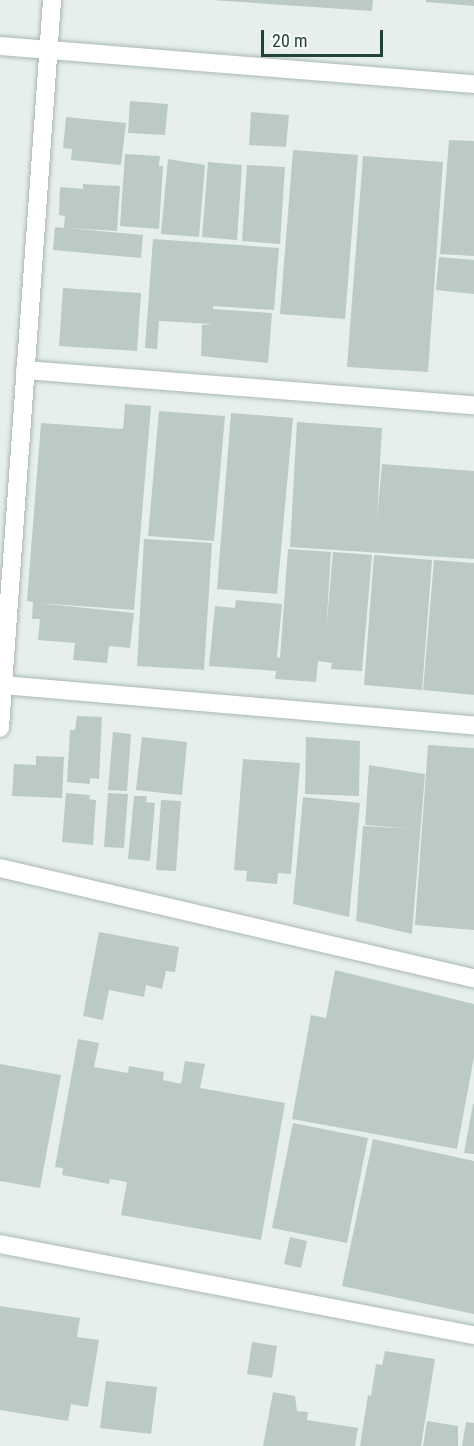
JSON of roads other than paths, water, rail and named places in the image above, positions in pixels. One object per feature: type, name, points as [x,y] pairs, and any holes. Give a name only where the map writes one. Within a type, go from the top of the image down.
[{"type":"street","points":[[0,728],[52,0]]},
{"type":"street","points":[[0,46],[48,48],[474,84]]},
{"type":"street","points":[[25,370],[474,405]]},
{"type":"street","points":[[3,685],[474,725]]},
{"type":"street","points":[[0,868],[474,978]]},
{"type":"street","points":[[0,1244],[474,1335]]}]
